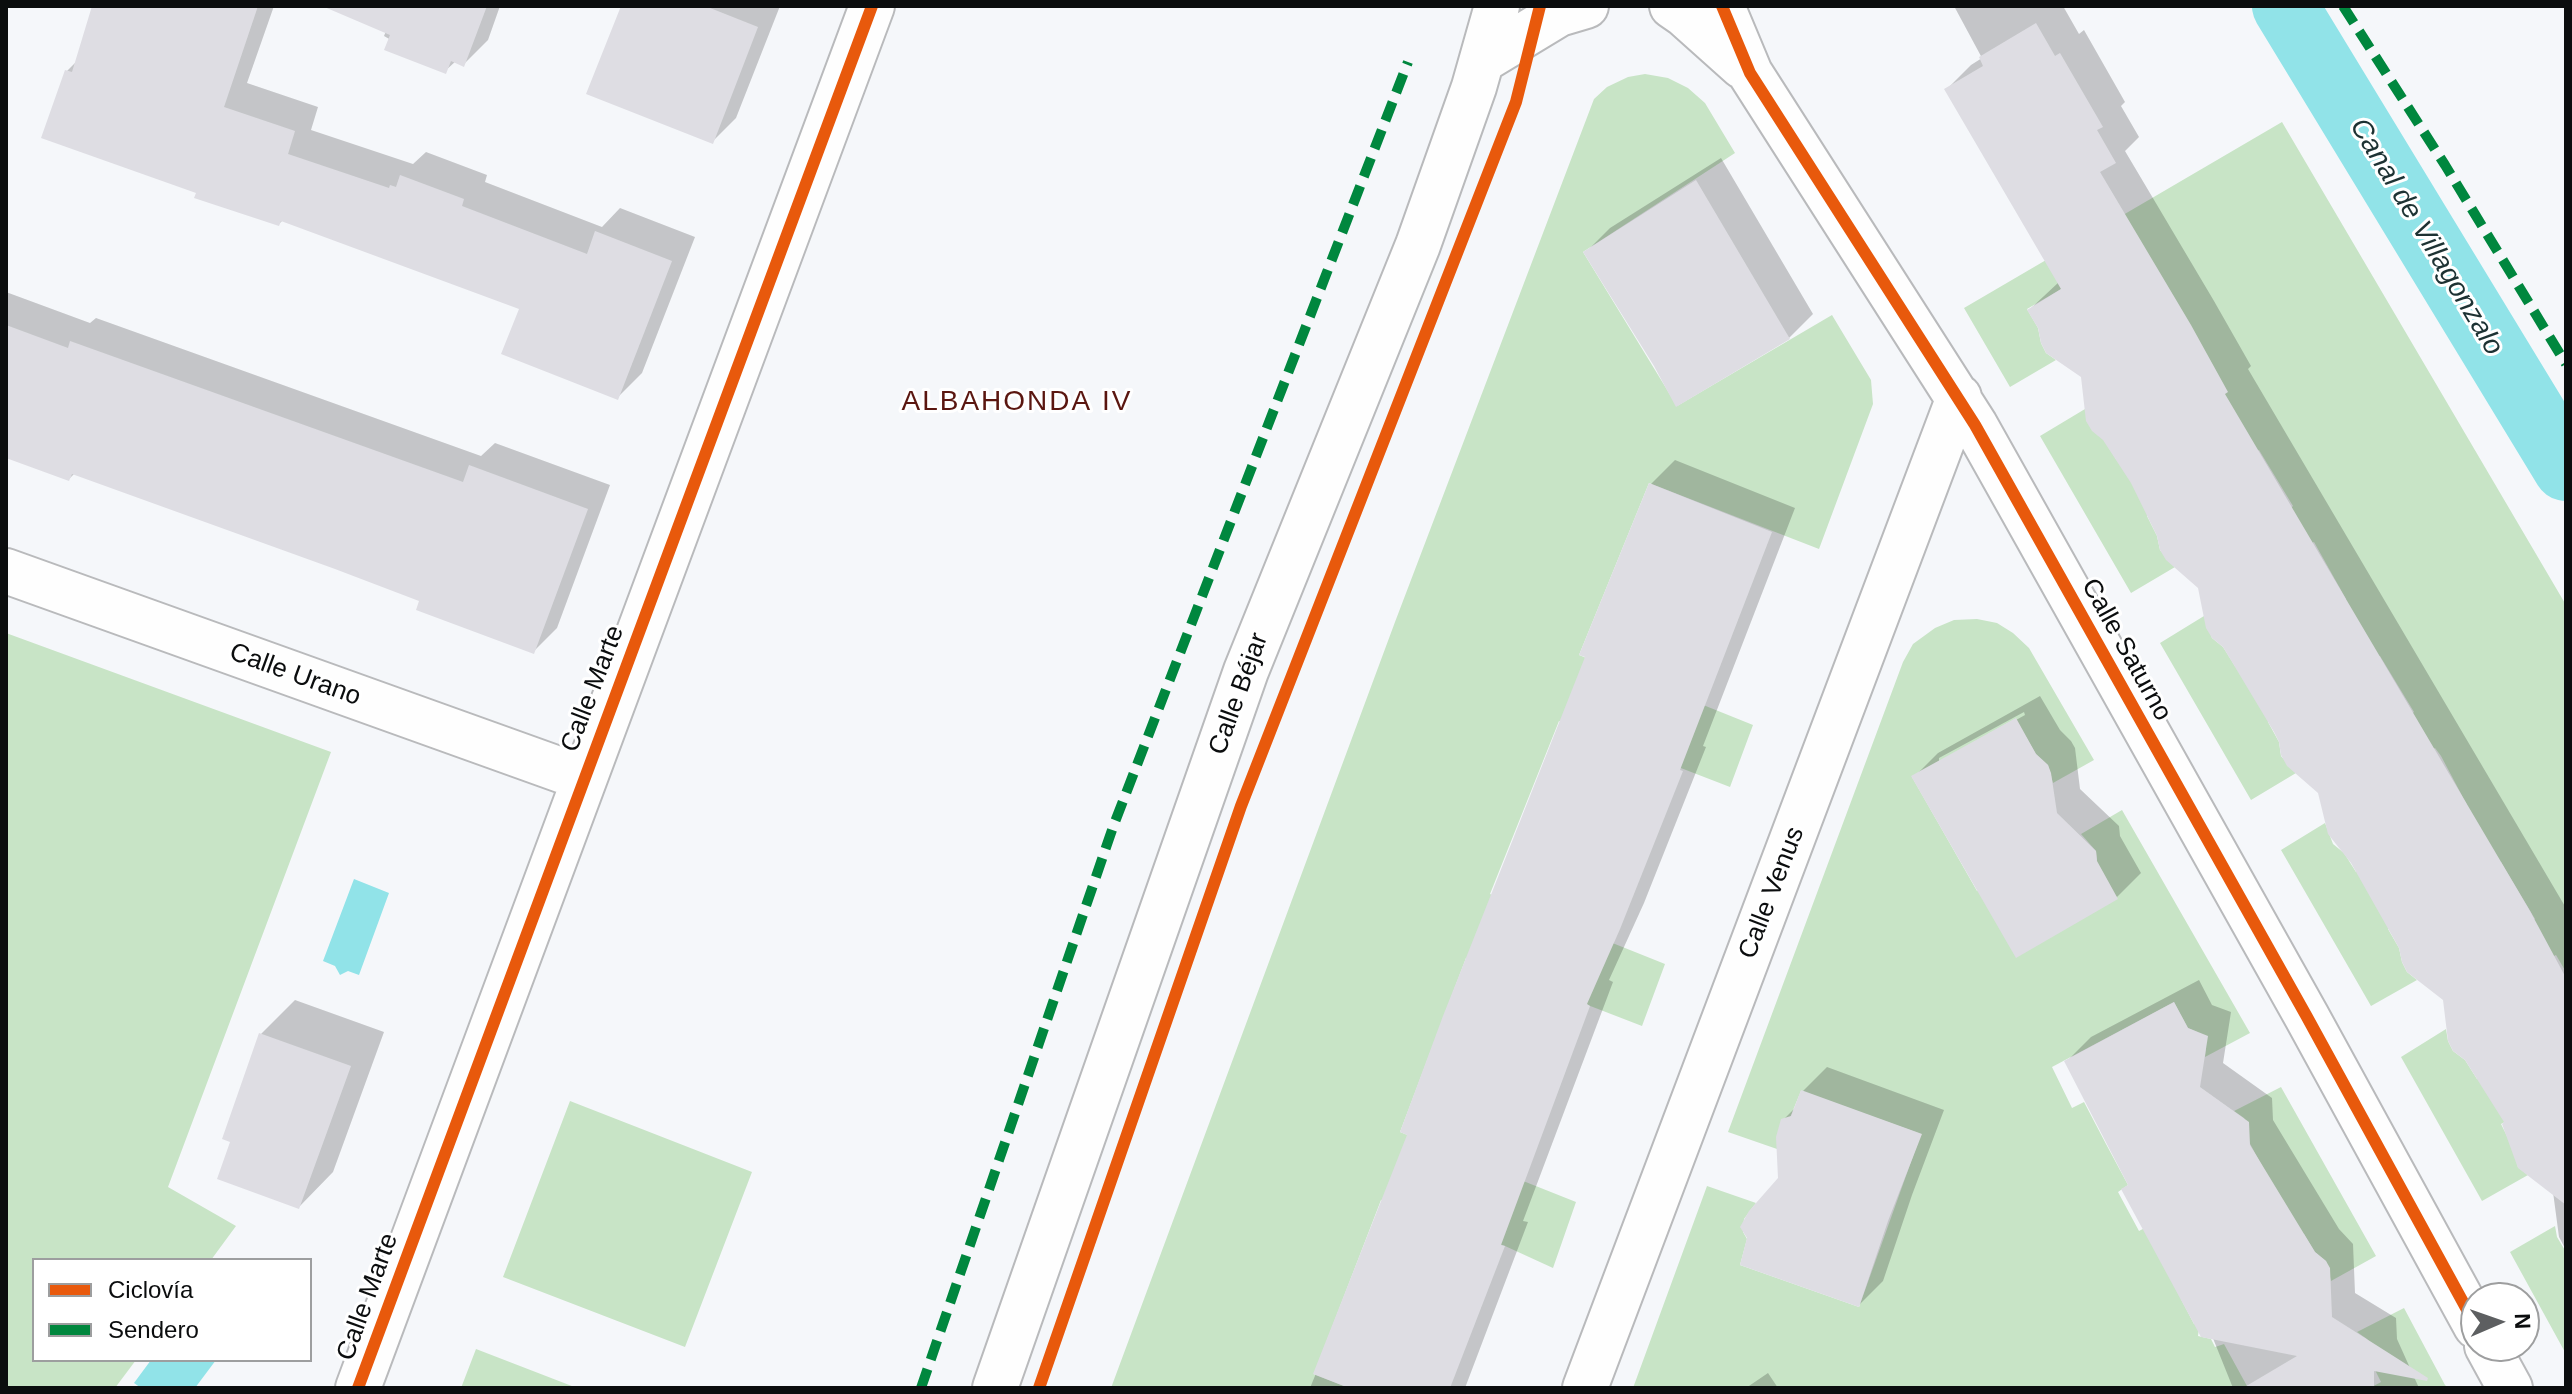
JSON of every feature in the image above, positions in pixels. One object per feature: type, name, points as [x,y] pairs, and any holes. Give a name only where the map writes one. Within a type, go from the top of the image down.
[{"type":"street","name":"Calle Marte","points":[[358,1388],[872,6]]},
{"type":"street","name":"Calle Béjar","points":[[995,1388],[1246,671],[1418,245],[1483,60],[1497,6]]},
{"type":"street","points":[[1483,60],[1559,14],[1586,6]]},
{"type":"street","name":"Calle Saturno","points":[[1672,6],[1750,73]]},
{"type":"street","name":"Calle Saturno","points":[[1722,6],[1750,73],[1959,397],[2307,1017],[2460,1297]]},
{"type":"street","name":"Calle Venus","points":[[1585,1388],[1959,397]]},
{"type":"street","name":"Calle Urano","points":[[6,571],[583,778]]},
{"type":"street","points":[[2496,1362],[2510,1388]]},
{"type":"green space","points":[[1645,74],[1668,78],[1688,88],[1705,103],[1735,153],[1583,252],[1677,406],[1832,315],[1871,380],[1873,404],[1819,549],[1649,483],[1579,655],[1753,725],[1730,787],[1559,721],[1490,894],[1665,964],[1642,1026],[1466,958],[1400,1132],[1576,1202],[1553,1268],[1505,1246],[1381,1200],[1314,1374],[1349,1388],[1111,1388],[1395,622],[1594,99],[1607,87],[1628,77]]},
{"type":"green space","points":[[2282,122],[2566,605],[2566,972],[2556,955],[2548,959],[2527,924],[2535,919],[2501,862],[2388,929],[2407,972],[2417,980],[2371,1006],[2281,850],[2325,823],[2333,844],[2344,853],[2356,872],[2467,805],[2441,756],[2435,748],[2427,752],[2407,718],[2414,712],[2380,656],[2268,722],[2279,742],[2281,756],[2296,773],[2251,800],[2160,643],[2204,616],[2212,638],[2223,647],[2235,666],[2346,599],[2314,542],[2306,546],[2286,512],[2293,506],[2259,450],[2147,516],[2160,550],[2175,567],[2131,593],[2040,436],[2085,409],[2116,459],[2140,243],[2027,309],[2038,328],[2046,353],[2056,360],[2010,387],[1964,308]]},
{"type":"green space","points":[[1977,619],[1997,623],[2029,648],[2094,760],[2053,783],[2048,765],[2036,754],[2015,719],[1912,777],[1977,891],[2097,861],[2096,851],[2081,834],[2122,810],[2250,1033],[2205,1057],[2203,1039],[2188,1028],[2174,1002],[2052,1067],[2072,1108],[2084,1102],[2128,1185],[2118,1192],[2139,1231],[2262,1166],[2248,1140],[2249,1127],[2244,1118],[2234,1111],[2281,1087],[2376,1256],[2331,1281],[2326,1261],[2315,1252],[2304,1234],[2181,1299],[2194,1324],[2200,1321],[2198,1336],[2211,1339],[2215,1347],[2224,1344],[2247,1386],[2243,1388],[1633,1388],[1707,1186],[1756,1203],[1744,1219],[1743,1232],[1747,1239],[1740,1265],[1859,1307],[1921,1134],[1801,1091],[1777,1149],[1728,1132],[1903,662],[1913,644],[1935,628],[1954,620]]},
{"type":"green space","points":[[6,633],[331,752],[168,1187],[236,1226],[212,1258],[32,1258],[32,1362],[134,1362],[115,1388],[6,1388]]},
{"type":"green space","points":[[2566,1025],[2521,1113],[2501,1124],[2518,1167],[2528,1175],[2482,1201],[2401,1057],[2446,1029],[2453,1051],[2465,1060],[2477,1079]]},
{"type":"green space","points":[[570,1101],[752,1172],[685,1347],[503,1277]]},
{"type":"green space","points":[[2555,1226],[2557,1237],[2566,1252],[2566,1354],[2540,1307],[2540,1282],[2526,1282],[2510,1252]]},
{"type":"green space","points":[[2404,1308],[2448,1388],[2370,1388],[2381,1382],[2371,1362],[2373,1348],[2357,1332]]},
{"type":"green space","points":[[476,1349],[577,1388],[461,1388]]},
{"type":"water","points":[[354,879],[389,893],[359,975],[348,971],[340,975],[335,966],[323,961]]},
{"type":"water","points":[[150,1362],[214,1362],[195,1388],[141,1388],[134,1383]]},
{"type":"building","points":[[92,6],[258,6],[224,107],[295,131],[288,154],[389,188],[390,185],[396,187],[400,175],[464,199],[462,206],[587,254],[595,231],[672,261],[618,400],[501,354],[519,309],[281,221],[279,226],[194,198],[196,193],[41,138],[65,70],[72,72]]},
{"type":"building","points":[[322,6],[487,6],[464,67],[451,61],[446,74],[384,50],[390,35]]},
{"type":"building","points":[[621,6],[705,6],[758,27],[713,144],[586,94]]},
{"type":"building","points":[[2036,23],[2055,56],[2060,53],[2103,127],[2097,130],[2116,163],[2100,172],[2191,325],[2228,392],[2225,394],[2530,911],[2566,978],[2566,1205],[2518,1168],[2502,1124],[2504,1122],[2465,1060],[2453,1051],[2448,1041],[2443,1000],[2407,972],[2399,948],[2351,863],[2328,834],[2318,793],[2287,766],[2274,732],[2223,647],[2206,628],[2198,588],[2166,560],[2160,550],[2157,536],[2131,483],[2103,440],[2086,421],[2081,377],[2046,353],[2041,343],[2038,328],[2027,310],[2061,289],[1944,89],[1983,66],[1979,57]]},
{"type":"building","points":[[1696,180],[1790,339],[1676,407],[1583,252]]},
{"type":"building","points":[[6,325],[68,348],[70,341],[463,482],[469,465],[588,509],[534,654],[416,610],[419,601],[335,569],[72,474],[69,481],[6,458]]},
{"type":"building","points":[[1649,483],[1772,532],[1680,770],[1683,771],[1587,1004],[1590,1006],[1501,1245],[1505,1246],[1450,1388],[1349,1388],[1313,1374],[1407,1135],[1400,1132],[1443,1016],[1585,657],[1579,655]]},
{"type":"building","points":[[2016,718],[2036,754],[2048,765],[2057,813],[2096,851],[2097,861],[2118,899],[2016,958],[1911,776]]},
{"type":"building","points":[[2174,1002],[2188,1028],[2208,1036],[2200,1087],[2249,1122],[2250,1145],[2315,1252],[2330,1268],[2332,1317],[2428,1378],[2427,1381],[2374,1371],[2374,1388],[2243,1388],[2297,1356],[2201,1337],[2121,1189],[2128,1185],[2064,1061]]},
{"type":"building","points":[[259,1033],[351,1066],[299,1209],[217,1179],[230,1142],[222,1139]]},
{"type":"building","points":[[1801,1090],[1922,1134],[1859,1307],[1740,1265],[1747,1238],[1740,1227],[1749,1211],[1778,1178],[1776,1137],[1781,1119],[1791,1116]]},
{"type":"waterway","name":"Canal de Villagonzalo","points":[[2285,6],[2566,468]]},
{"type":"marked path","points":[[2343,6],[2445,165],[2566,364]]},
{"type":"marked path","points":[[921,1388],[1113,827],[1408,62]]},
{"type":"cycle path","points":[[358,1388],[872,6]]},
{"type":"cycle path","points":[[1039,1388],[1241,806],[1516,102],[1540,6]]},
{"type":"cycle path","points":[[1722,6],[1750,73],[1975,425],[2460,1297]]},
{"type":"district","name":"ALBAHONDA IV","points":[[1017,402]]}]
